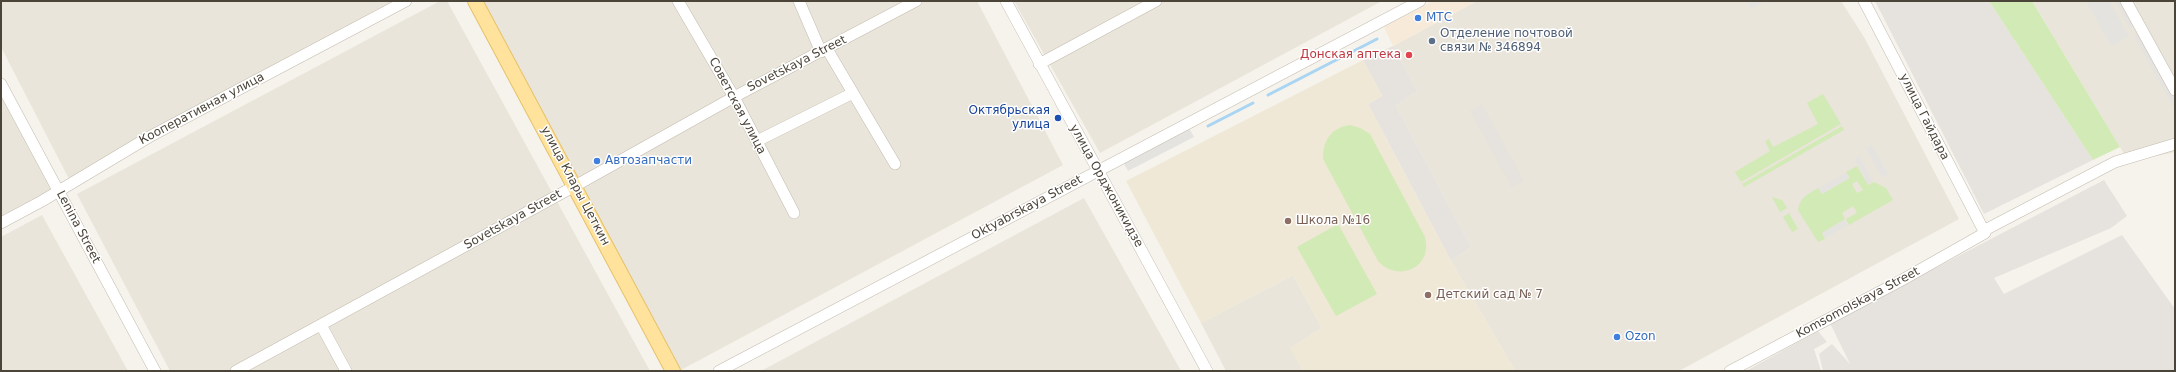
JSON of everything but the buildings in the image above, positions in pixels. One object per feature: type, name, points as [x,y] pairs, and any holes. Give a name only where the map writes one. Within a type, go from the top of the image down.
[{"type":"main road","name":"улица Клары Цеткин","points":[[475,1],[674,371]]},
{"type":"street","name":"Кооперативная улица","points":[[1,223],[149,137],[406,1]]},
{"type":"street","name":"Советская улица","points":[[678,1],[734,97],[794,213]]},
{"type":"street","points":[[799,1],[824,50],[853,93],[895,164]]},
{"type":"street","name":"Sovetskaya Street","points":[[236,371],[575,186],[734,97],[916,1]]},
{"type":"street","name":"улица Орджоникидзе","points":[[1006,1],[1207,371]]},
{"type":"street","points":[[1039,64],[1156,1]]},
{"type":"street","name":"Oktyabrskaya Street","points":[[719,371],[1420,1]]},
{"type":"street","name":"улица Гайдара","points":[[1864,1],[1984,232]]},
{"type":"street","points":[[2126,1],[2175,90]]},
{"type":"street","name":"Lenina Street","points":[[1,84],[155,371]]},
{"type":"street","points":[[757,141],[853,93]]},
{"type":"street","name":"Komsomolskaya Street","points":[[1730,371],[1902,280],[1984,232],[2115,162],[2175,144]]},
{"type":"street","points":[[321,324],[346,371]]},
{"type":"shaded area","points":[[1,1],[401,1],[69,179],[1,47]]},
{"type":"shaded area","points":[[440,1],[447,1],[650,371],[170,371],[77,194]]},
{"type":"shaded area","points":[[481,1],[977,1],[1063,165],[681,370]]},
{"type":"shaded area","points":[[1014,1],[1382,1],[1100,153]]},
{"type":"shaded area","points":[[1433,1],[1477,1],[1393,46],[1384,27]]},
{"type":"shaded area","points":[[1477,1],[1841,1],[1864,37],[1959,219],[1679,371],[1515,371],[1451,261],[1471,247],[1396,106],[1417,91],[1393,46]]},
{"type":"shaded area","points":[[1747,1],[1766,1],[1751,9]]},
{"type":"shaded area","points":[[1875,1],[1989,1],[2093,160],[1984,214]]},
{"type":"shaded area","points":[[2032,1],[2175,1],[2175,152],[2129,162]]},
{"type":"shaded area","points":[[2086,1],[2109,1],[2129,36],[2111,46]]},
{"type":"shaded area","points":[[2115,1],[2123,1],[2136,25],[2130,28]]},
{"type":"shaded area","points":[[2140,33],[2175,96],[2175,110],[2134,36]]},
{"type":"shaded area","points":[[1393,46],[1417,91],[1396,106],[1471,247],[1451,261],[1368,104],[1382,96],[1363,60]]},
{"type":"shaded area","name":"Школа №16","points":[[1363,60],[1382,96],[1368,104],[1451,261],[1515,371],[1303,371],[1290,348],[1322,328],[1293,275],[1201,323],[1126,181]]},
{"type":"shaded area","points":[[1,95],[50,184],[50,190],[44,195],[1,218]]},
{"type":"shaded area","points":[[1482,104],[1524,181],[1512,188],[1470,111]]},
{"type":"shaded area","points":[[1189,128],[1194,137],[1128,171],[1123,162]]},
{"type":"shaded area","points":[[1872,145],[1888,174],[1882,177],[1866,148]]},
{"type":"shaded area","points":[[1859,156],[1873,181],[1868,184],[1854,159]]},
{"type":"shaded area","points":[[1846,173],[1849,178],[1822,194],[1819,188]]},
{"type":"shaded area","points":[[2104,180],[2127,216],[2111,228],[1994,278],[2004,294],[2122,235],[2175,309],[2175,371],[1823,371],[1819,354],[1832,344],[1850,364],[1830,323]]},
{"type":"shaded area","points":[[1084,198],[1181,371],[761,371]]},
{"type":"shaded area","points":[[42,215],[128,371],[1,371],[1,237]]},
{"type":"shaded area","points":[[1845,220],[1848,225],[1825,238],[1822,233]]},
{"type":"shaded area","points":[[1293,275],[1322,328],[1291,348],[1303,371],[1226,371],[1201,323]]},
{"type":"shaded area","points":[[1818,331],[1827,342],[1814,349],[1821,371],[1746,371]]},
{"type":"green space","points":[[1989,1],[2032,1],[2120,147],[2093,160]]},
{"type":"green space","points":[[1823,94],[1841,124],[1741,182],[1735,172],[1770,151],[1765,141],[1769,139],[1773,147],[1818,124],[1807,103]]},
{"type":"green space","points":[[1350,125],[1360,128],[1370,134],[1425,237],[1426,248],[1424,257],[1419,264],[1412,269],[1395,271],[1386,268],[1378,261],[1323,159],[1323,152],[1329,136],[1338,129]]},
{"type":"green space","points":[[1842,126],[1844,130],[1744,187],[1742,184]]},
{"type":"green space","points":[[1857,166],[1868,185],[1874,182],[1886,188],[1893,200],[1849,225],[1846,219],[1857,213],[1853,206],[1842,213],[1845,219],[1822,233],[1825,239],[1818,242],[1798,210],[1799,206],[1805,196],[1818,188],[1822,194],[1850,178],[1846,172]],"holes":[[[1857,181],[1863,190],[1857,193],[1852,184]]]},
{"type":"green space","points":[[1772,197],[1782,200],[1787,208],[1780,212]]},
{"type":"green space","points":[[1789,213],[1798,229],[1792,232],[1783,217]]},
{"type":"green space","points":[[1338,224],[1377,294],[1336,316],[1297,247]]},
{"type":"waterway","points":[[1268,95],[1377,39]]},
{"type":"waterway","points":[[1208,126],[1253,103]]},
{"type":"place","name":"МТС","points":[[1418,18]]},
{"type":"place","name":"Отделение почтовой связи № 346894","points":[[1432,41]]},
{"type":"place","name":"Донская аптека","points":[[1409,55]]},
{"type":"place","name":"Октябрьская улица","points":[[1058,118]]},
{"type":"place","name":"Автозапчасти","points":[[597,161]]},
{"type":"place","name":"Школа №16","points":[[1288,221]]},
{"type":"place","name":"Детский сад № 7","points":[[1428,295]]},
{"type":"place","name":"Ozon","points":[[1617,337]]}]
